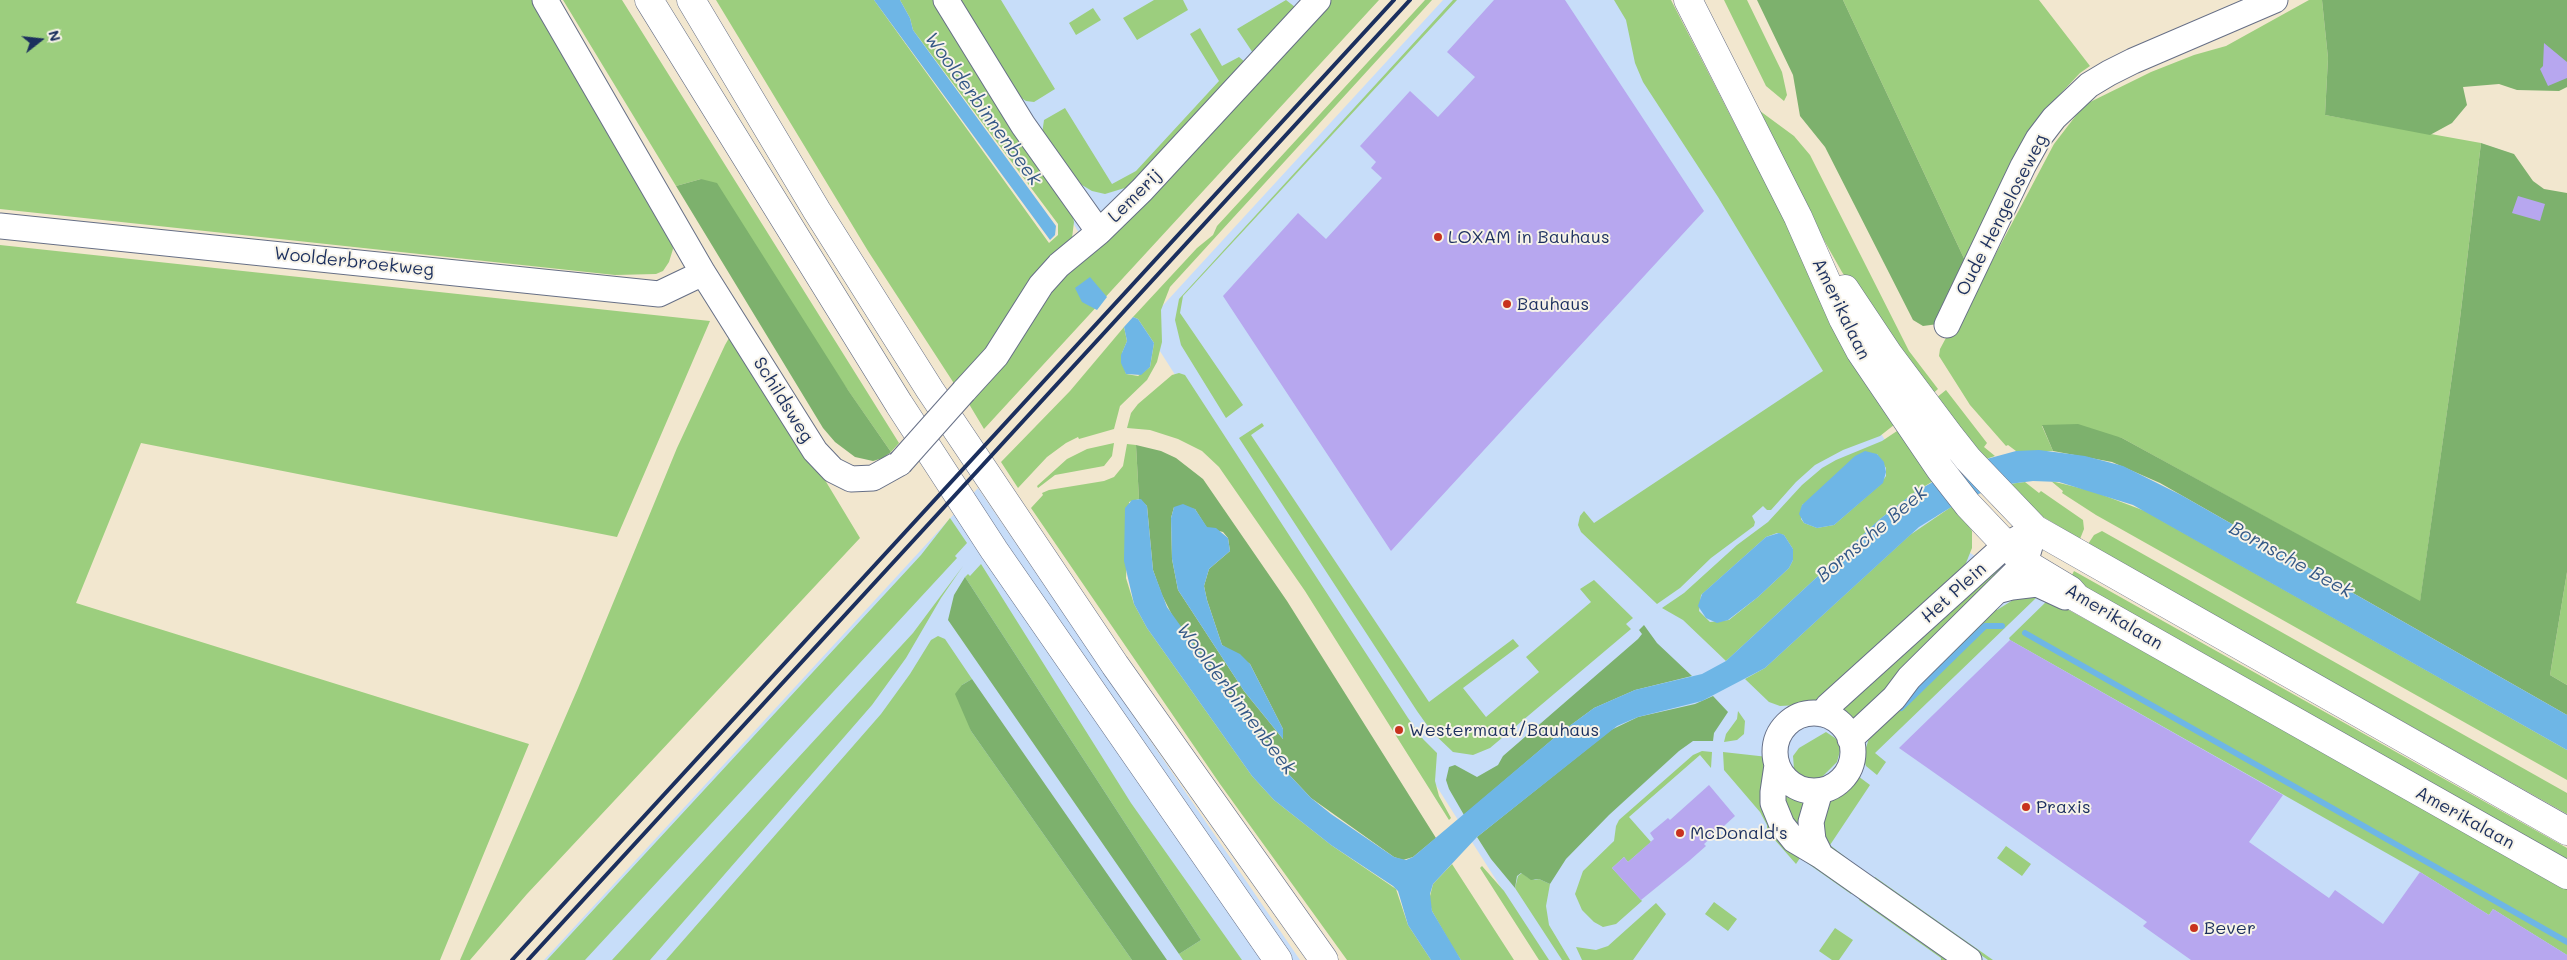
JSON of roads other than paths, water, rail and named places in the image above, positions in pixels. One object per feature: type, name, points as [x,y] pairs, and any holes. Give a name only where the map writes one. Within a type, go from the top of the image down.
[{"type":"main road","points":[[649,0],[899,404],[994,550],[1278,960]]},
{"type":"main road","points":[[690,0],[817,211],[935,398],[1114,665],[1324,960]]},
{"type":"main road","name":"Amerikalaan","points":[[1688,0],[1798,217],[1843,319],[1860,351],[1940,468],[1968,505],[2015,554],[2070,590],[2077,598],[2567,875]]},
{"type":"main road","name":"Amerikalaan","points":[[1798,217],[1889,355],[1968,459],[2035,529],[2567,831]]},
{"type":"street","name":"Schildsweg","points":[[545,0],[703,274],[815,451],[832,470],[851,478],[862,480],[873,478],[900,463],[996,356],[1041,285],[1059,265],[1099,232]]},
{"type":"street","name":"Lemerij","points":[[946,0],[1023,125],[1099,232],[1149,183],[1318,0]]},
{"type":"street","name":"Oude Hengeloseweg","points":[[1947,325],[2019,175],[2038,140],[2054,118],[2089,85],[2117,69],[2275,0]]},
{"type":"street","name":"Woolderbroekweg","points":[[0,226],[659,294],[703,274]]},
{"type":"street","name":"Het Plein","points":[[1822,714],[1828,706],[2015,554],[2035,529]]},
{"type":"street","name":"Het Plein","points":[[1850,739],[1894,698],[1909,678],[1997,591],[2015,554]]},
{"type":"street","name":"Het Plein","points":[[1997,591],[2037,584],[2060,596],[2077,598]]},
{"type":"street","points":[[1777,765],[1781,774],[1796,787],[1808,791],[1820,791],[1838,783],[1847,773],[1853,755],[1846,730],[1837,721],[1822,714],[1801,716],[1784,726],[1776,743],[1777,765],[1773,798],[1779,820],[1794,840],[1820,856],[1969,960]]},
{"type":"street","points":[[1820,791],[1812,813],[1811,827],[1813,840],[1820,856]]},
{"type":"water","points":[[874,0],[900,0],[910,18],[913,30],[1056,226],[1055,235],[1050,240]]},
{"type":"water","points":[[1090,277],[1107,297],[1097,310],[1082,302],[1075,288]]},
{"type":"water","points":[[1133,317],[1138,319],[1154,343],[1150,367],[1141,375],[1126,374],[1121,363],[1121,355],[1127,341],[1124,327]]},
{"type":"water","name":"Bornsche Beek","points":[[2039,450],[2085,456],[2123,466],[2181,495],[2567,715],[2567,750],[2133,505],[2059,482],[2033,481],[2009,484],[1966,498],[1919,527],[1765,668],[1702,701],[1638,717],[1617,726],[1477,837],[1433,884],[1430,894],[1432,911],[1461,960],[1431,960],[1408,925],[1398,891],[1331,845],[1274,800],[1252,776],[1147,628],[1134,604],[1124,561],[1125,508],[1132,500],[1141,499],[1147,506],[1153,570],[1167,607],[1281,766],[1311,798],[1331,814],[1394,857],[1406,860],[1413,857],[1560,733],[1594,708],[1635,690],[1702,674],[1726,661],[1880,519],[1915,492],[1949,473],[1983,460],[2016,451]]},
{"type":"water","points":[[1865,451],[1877,454],[1884,462],[1886,472],[1883,483],[1834,525],[1817,528],[1804,523],[1799,514],[1802,505],[1855,456]]},
{"type":"water","points":[[1183,504],[1195,509],[1207,527],[1216,528],[1228,538],[1230,551],[1209,569],[1204,586],[1207,600],[1222,645],[1240,654],[1250,664],[1283,729],[1283,739],[1244,691],[1178,590],[1172,559],[1171,518],[1174,507]]},
{"type":"water","points":[[1779,533],[1784,535],[1793,549],[1793,560],[1789,568],[1758,597],[1728,620],[1717,623],[1706,618],[1698,606],[1702,594],[1766,537]]},
{"type":"waterway","points":[[1901,708],[1985,626],[2002,626]]},
{"type":"waterway","points":[[2025,633],[2567,942]]},
{"type":"railway","points":[[512,960],[1394,0]]},
{"type":"railway","points":[[528,960],[1410,0]]},
{"type":"place","name":"LOXAM in Bauhaus","points":[[1438,237]]},
{"type":"place","name":"Bauhaus","points":[[1507,304]]},
{"type":"place","name":"Westermaat/Bauhaus","points":[[1399,730]]},
{"type":"place","name":"Praxis","points":[[2026,807]]},
{"type":"place","name":"McDonald's","points":[[1680,833]]},
{"type":"place","name":"Bever","points":[[2194,928]]},
{"type":"water label","name":"Woolderbinnenbeek","points":[[983,109]]},
{"type":"water label","name":"Woolderbinnenbeek","points":[[1236,699]]}]
